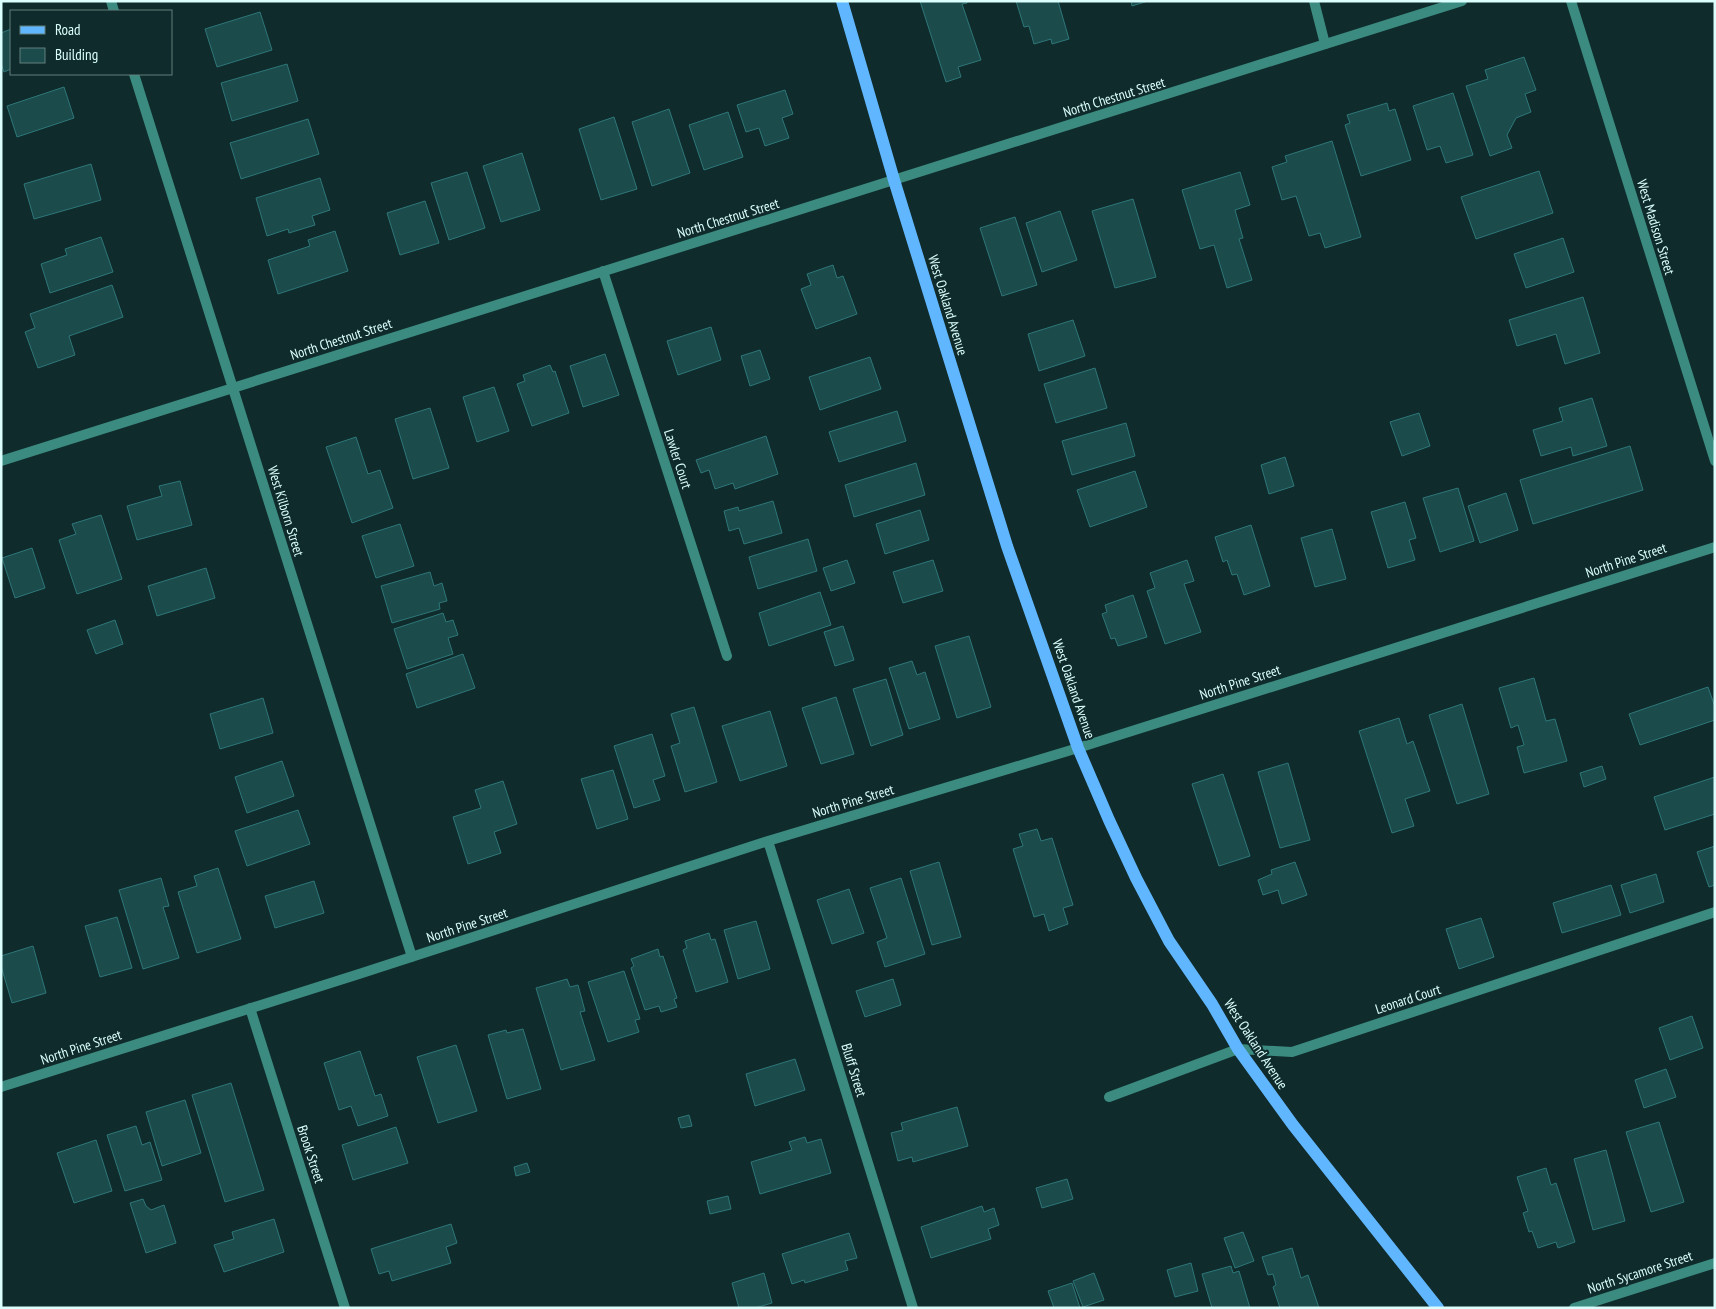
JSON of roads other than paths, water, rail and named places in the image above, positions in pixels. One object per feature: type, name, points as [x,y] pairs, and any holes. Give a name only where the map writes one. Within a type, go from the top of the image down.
[{"type":"main road","name":"West Oakland Avenue","points":[[842,1],[894,180],[1007,546],[1078,748],[1109,820],[1136,878],[1165,933],[1212,1004],[1238,1049],[1292,1125],[1438,1308]]},
{"type":"street","points":[[1314,1],[1325,44]]},
{"type":"street","name":"North Chestnut Street","points":[[1,462],[1462,1]]},
{"type":"street","name":"West Madison Street","points":[[1571,1],[1715,462]]},
{"type":"street","name":"West Kilborn Street","points":[[134,75],[412,957]]},
{"type":"street","name":"Lawler Court","points":[[604,271],[727,656]]},
{"type":"street","name":"North Pine Street","points":[[1,1087],[412,957],[768,841],[1078,748],[1715,547]]},
{"type":"street","name":"Bluff Street","points":[[768,841],[913,1308]]},
{"type":"street","name":"Leonard Court","points":[[1109,1097],[1238,1049],[1292,1052],[1715,912]]},
{"type":"street","name":"Brook Street","points":[[250,1008],[345,1308]]},
{"type":"street","name":"North Sycamore Street","points":[[1574,1308],[1715,1263]]}]
